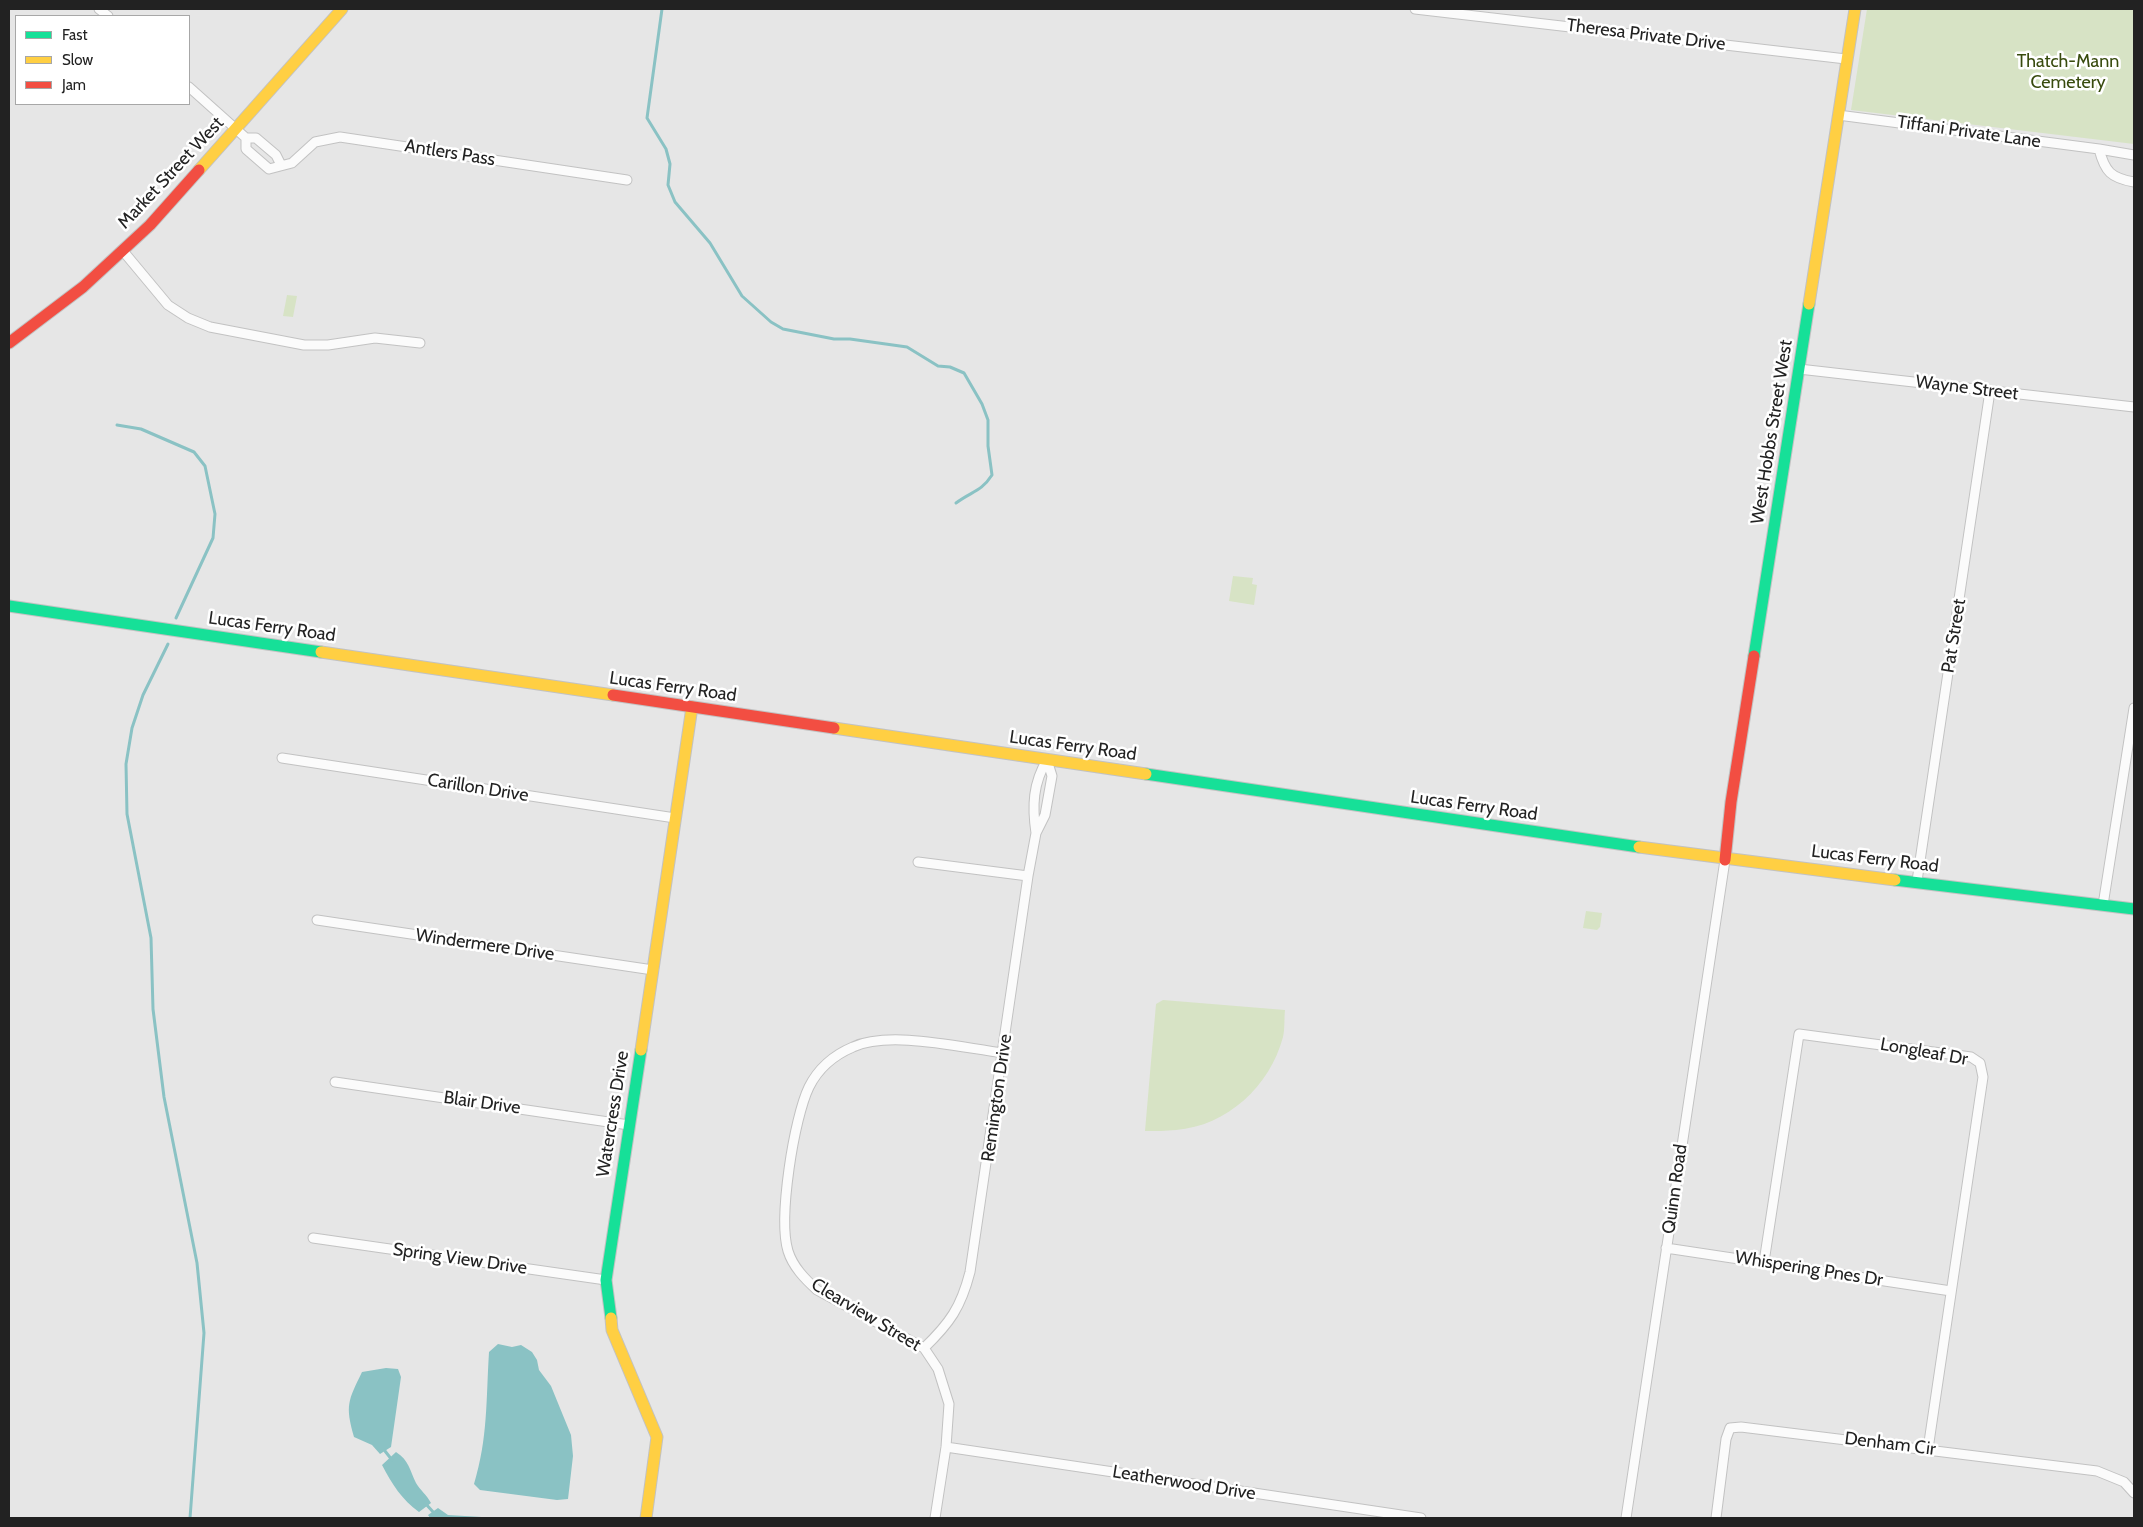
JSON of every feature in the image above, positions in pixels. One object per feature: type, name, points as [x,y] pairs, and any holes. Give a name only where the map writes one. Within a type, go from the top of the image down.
[{"type":"street","name":"Market Street West","points":[[9,343],[82,287],[150,225],[342,9]]},
{"type":"street","name":"Theresa Private Drive","points":[[1415,9],[1846,59]]},
{"type":"street","name":"West Hobbs Street West","points":[[1725,860],[1731,802],[1855,9]]},
{"type":"street","points":[[190,88],[246,138],[256,138],[276,155],[281,165],[269,169],[246,149],[246,138]]},
{"type":"street","name":"Tiffani Private Lane","points":[[1838,115],[2134,155]]},
{"type":"street","name":"Antlers Pass","points":[[281,165],[292,163],[315,142],[340,137],[627,180]]},
{"type":"street","points":[[2099,150],[2103,164],[2110,174],[2121,180],[2134,182]]},
{"type":"street","points":[[123,251],[168,305],[188,318],[210,327],[304,346],[328,345],[375,338],[420,343]]},
{"type":"street","name":"Wayne Street","points":[[1799,369],[2134,407]]},
{"type":"street","name":"Pat Street","points":[[1917,882],[1990,391]]},
{"type":"street","name":"Lucas Ferry Road","points":[[9,606],[1725,860],[2134,909]]},
{"type":"street","name":"Watercress Drive","points":[[646,1518],[657,1437],[612,1330],[606,1280],[692,707]]},
{"type":"street","points":[[2102,905],[2134,708]]},
{"type":"street","name":"Carillon Drive","points":[[282,758],[675,818]]},
{"type":"street","name":"Remington Drive","points":[[1036,833],[1033,812],[1035,788],[1039,773],[1047,760]]},
{"type":"street","name":"Remington Drive","points":[[924,1348],[953,1318],[966,1288],[974,1248],[1004,1053],[1028,876],[1036,833],[1045,815],[1052,776],[1047,760]]},
{"type":"street","name":"Quinn Road","points":[[1626,1518],[1725,860]]},
{"type":"street","points":[[918,862],[1028,876]]},
{"type":"street","name":"Windermere Drive","points":[[317,920],[653,970]]},
{"type":"street","name":"Longleaf Dr","points":[[1764,1262],[1799,1034],[1971,1057],[1980,1063],[1982,1078],[1928,1448]]},
{"type":"street","name":"Clearview Street","points":[[935,1518],[946,1447],[949,1404],[938,1369],[924,1348],[818,1290],[800,1273],[788,1252],[783,1228],[784,1204],[798,1122],[805,1098],[816,1077],[832,1059],[853,1047],[889,1039],[1004,1053]]},
{"type":"street","name":"Blair Drive","points":[[335,1082],[629,1125]]},
{"type":"street","name":"Spring View Drive","points":[[313,1238],[606,1280]]},
{"type":"street","name":"Whispering Pnes Dr","points":[[1666,1248],[1951,1291]]},
{"type":"street","name":"Denham Cir","points":[[1716,1518],[1726,1440],[1730,1428],[1741,1427],[1928,1448],[2097,1471],[2124,1482],[2134,1493]]},
{"type":"street","name":"Leatherwood Drive","points":[[946,1447],[1415,1518]]},
{"type":"green space","name":"Thatch-Mann Cemetery","points":[[1867,9],[2134,9],[2134,144],[1851,110]]},
{"type":"green space","points":[[287,295],[297,296],[293,317],[283,316]]},
{"type":"green space","points":[[1233,576],[1253,578],[1252,584],[1257,585],[1254,605],[1229,601]]},
{"type":"green space","points":[[1586,911],[1602,913],[1600,927],[1597,930],[1583,928]]},
{"type":"green space","points":[[1163,1000],[1285,1010],[1284,1034],[1277,1055],[1268,1072],[1257,1087],[1229,1112],[1195,1127],[1145,1131],[1156,1004]]},
{"type":"water","points":[[498,1344],[512,1347],[521,1345],[532,1352],[537,1360],[539,1370],[551,1386],[571,1435],[573,1456],[568,1499],[557,1500],[480,1490],[474,1484],[484,1435],[489,1352]]},
{"type":"water","points":[[386,1368],[398,1369],[401,1377],[391,1447],[380,1454],[372,1445],[354,1437],[349,1417],[349,1403],[362,1372]]},
{"type":"water","points":[[396,1452],[406,1462],[416,1483],[431,1503],[419,1512],[398,1491],[382,1465]]},
{"type":"water","points":[[438,1508],[448,1515],[499,1518],[430,1518],[428,1515]]},
{"type":"waterway","points":[[662,9],[647,118],[666,149],[670,164],[668,185],[675,202],[710,243],[742,296],[771,322],[783,329],[834,339],[850,339],[907,347],[938,366],[950,367],[964,373],[982,404],[988,420],[988,446],[992,475],[980,488],[956,503]]},
{"type":"waterway","points":[[117,425],[141,429],[194,452],[205,466],[215,514],[213,538],[176,618]]},
{"type":"waterway","points":[[168,644],[143,695],[132,728],[126,764],[127,814],[151,938],[153,1009],[164,1097],[197,1263],[204,1333],[190,1518]]},
{"type":"waterway","points":[[385,1451],[392,1460]]},
{"type":"waterway","points":[[425,1503],[434,1513]]},
{"type":"traffic: fast","points":[[1754,656],[1809,304]]},
{"type":"traffic: fast","points":[[9,606],[321,652]]},
{"type":"traffic: fast","points":[[1146,774],[1639,847]]},
{"type":"traffic: fast","points":[[1895,880],[2134,909]]},
{"type":"traffic: fast","points":[[611,1318],[606,1280],[641,1050]]},
{"type":"traffic: slow","points":[[199,170],[342,9]]},
{"type":"traffic: slow","points":[[1809,304],[1855,9]]},
{"type":"traffic: slow","points":[[321,652],[613,695]]},
{"type":"traffic: slow","points":[[641,1050],[692,707]]},
{"type":"traffic: slow","points":[[834,728],[1146,774]]},
{"type":"traffic: slow","points":[[1639,847],[1895,880]]},
{"type":"traffic: slow","points":[[611,1318],[612,1330],[657,1437],[646,1518]]},
{"type":"traffic: jam","points":[[9,343],[83,287],[150,225],[199,170]]},
{"type":"traffic: jam","points":[[1725,860],[1731,802],[1754,656]]},
{"type":"traffic: jam","points":[[613,695],[834,728]]}]
